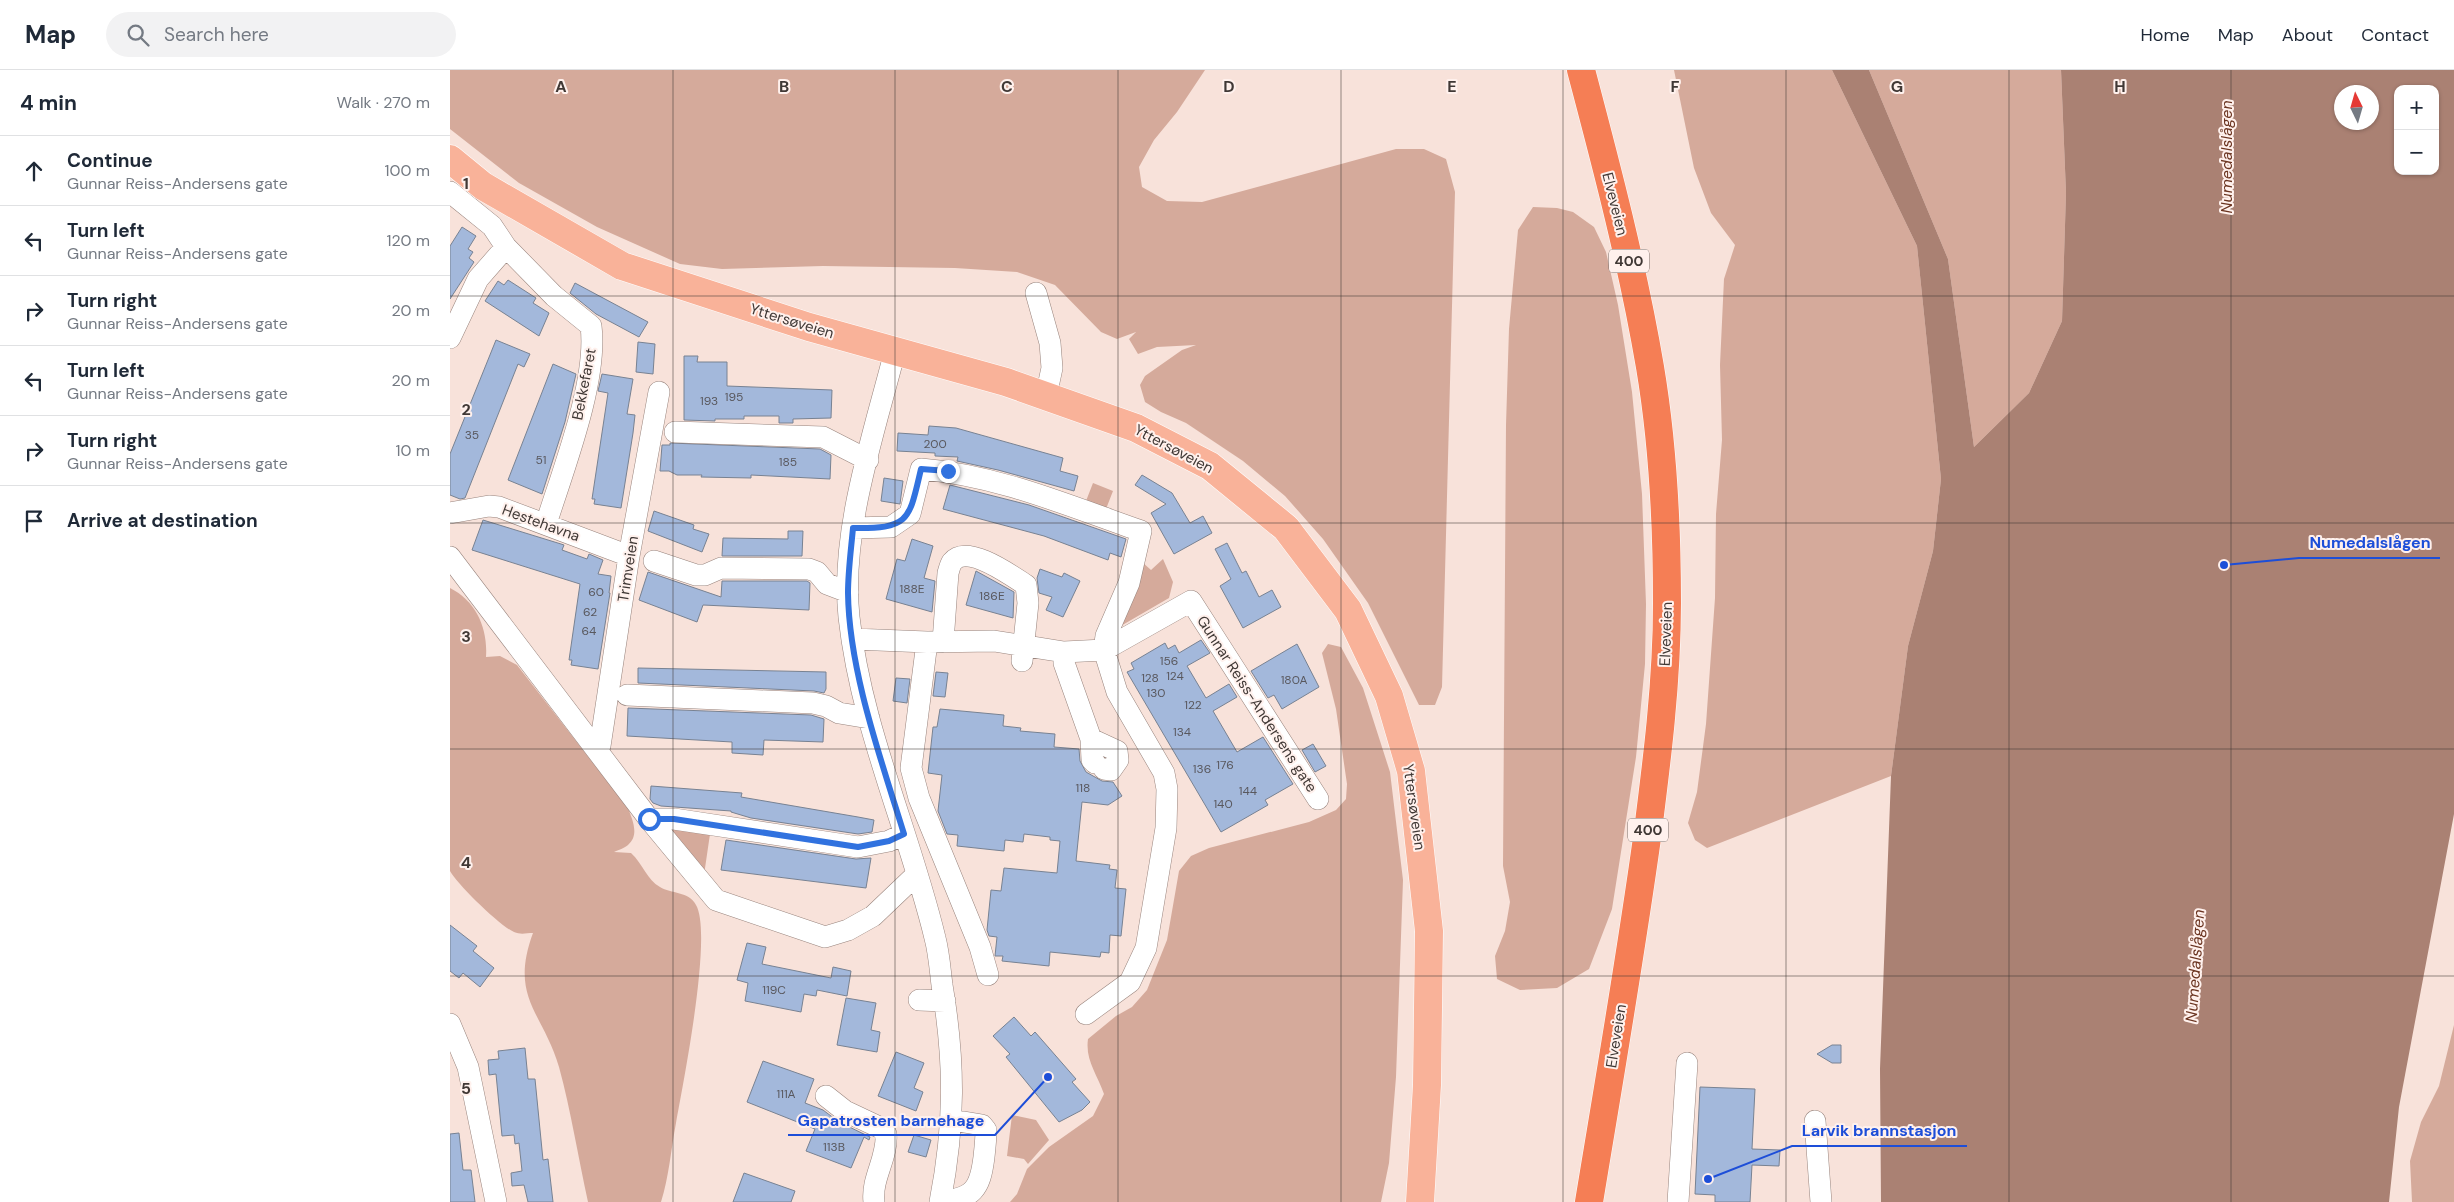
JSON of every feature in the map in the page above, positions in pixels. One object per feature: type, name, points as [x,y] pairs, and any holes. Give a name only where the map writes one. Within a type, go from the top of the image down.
[{"type":"highway","name":"Elveveien","points":[[1581,70],[1622,231],[1651,370],[1666,530],[1667,605],[1665,678],[1657,762],[1638,898],[1589,1202]]},
{"type":"main road","name":"Yttersøveien","points":[[450,160],[483,186],[622,266],[809,327],[1006,382],[1136,428],[1210,466],[1286,528],[1348,610],[1389,696],[1411,772],[1429,931],[1427,1085],[1420,1202]]},
{"type":"street","name":"Bekkefaret","points":[[450,192],[492,226],[506,247],[554,296],[591,326],[590,366],[581,409],[546,524]]},
{"type":"street","points":[[450,338],[478,279],[506,247]]},
{"type":"street","points":[[1036,293],[1050,343],[1052,368],[1046,396]]},
{"type":"street","points":[[895,351],[853,528],[848,592],[853,639],[869,718],[935,938],[945,1001],[952,1054],[952,1120],[940,1202],[968,1196],[976,1189],[982,1176],[986,1130],[982,1126],[952,1120]]},
{"type":"street","name":"Trimveien","points":[[600,746],[629,556],[659,392]]},
{"type":"street","points":[[675,432],[823,437],[868,460]]},
{"type":"street","points":[[853,528],[891,527],[910,514],[921,469],[948,471],[1020,488],[1141,531],[1129,583],[1106,636],[1104,650],[1117,692],[1164,773],[1166,828],[1146,948],[1130,982],[1086,1014]]},
{"type":"street","name":"Hestehavna","points":[[450,512],[488,506],[499,507],[629,556]]},
{"type":"street","points":[[450,557],[649,819],[716,900],[825,937],[848,930],[873,916],[916,876]]},
{"type":"street","points":[[988,974],[980,947],[919,798],[913,775],[916,717],[935,642],[948,573],[951,563],[957,558],[979,559],[1003,569],[1026,585],[1028,603],[1022,653]]},
{"type":"street","points":[[654,561],[705,575],[721,568],[809,569],[817,572],[828,584],[848,592]]},
{"type":"street","name":"Gunnar Reiss-Andersens gate","points":[[853,639],[935,642],[974,649],[1022,653],[1059,647],[1104,650],[1191,601],[1318,799]]},
{"type":"street","points":[[1059,647],[1091,739],[1117,751],[1118,760],[1112,770],[1099,766]]},
{"type":"street","points":[[627,695],[813,703],[826,706],[839,713],[869,718]]},
{"type":"street","points":[[649,819],[674,819],[858,847],[889,841],[904,834]]},
{"type":"street","points":[[919,1000],[945,1001]]},
{"type":"street","points":[[450,1024],[468,1067],[496,1202]]},
{"type":"street","points":[[1678,1202],[1687,1063]]},
{"type":"street","points":[[826,1096],[844,1110],[881,1128],[886,1134],[886,1148],[874,1183],[874,1202]]},
{"type":"street","points":[[1815,1121],[1821,1202]]},
{"type":"shaded area","points":[[450,70],[1205,70],[1177,112],[1154,140],[1139,167],[1142,187],[1167,201],[1202,202],[1396,149],[1424,149],[1446,159],[1455,192],[1442,687],[1435,705],[1419,705],[1368,603],[1323,539],[1285,496],[1243,461],[1186,423],[1161,412],[1145,402],[1140,385],[1145,376],[1182,350],[1196,345],[1157,347],[1138,354],[1129,339],[1136,332],[1117,339],[1101,332],[1055,285],[1017,272],[955,268],[823,266],[722,269],[680,264],[597,227],[519,183],[450,129]]},
{"type":"shaded area","points":[[1674,70],[1832,70],[1917,246],[1941,479],[1933,551],[1908,646],[1891,776],[1707,848],[1695,840],[1688,823],[1697,792],[1706,724],[1715,598],[1716,514],[1722,440],[1720,365],[1724,279],[1735,245],[1711,213],[1694,168]]},
{"type":"shaded area","points":[[1869,70],[2061,70],[2066,193],[2062,321],[2029,393],[1974,447],[1948,259]]},
{"type":"shaded area","points":[[1533,207],[1557,208],[1573,212],[1594,227],[1606,252],[1618,305],[1632,392],[1642,494],[1646,604],[1645,664],[1636,757],[1612,909],[1589,969],[1557,988],[1520,990],[1497,979],[1495,956],[1505,931],[1510,902],[1503,866],[1506,425],[1509,329],[1518,230]]},
{"type":"shaded area","points":[[1093,483],[1113,491],[1106,509],[1086,501]]},
{"type":"shaded area","points":[[1163,559],[1173,582],[1169,598],[1119,627],[1142,562],[1151,570]]},
{"type":"shaded area","points":[[450,588],[467,600],[478,616],[485,636],[486,657],[500,656],[517,665],[628,808],[634,827],[634,837],[627,846],[614,852],[631,853],[656,884],[664,889],[689,897],[696,905],[700,921],[701,946],[695,1010],[668,1173],[661,1202],[588,1202],[559,1067],[526,989],[527,955],[533,933],[514,932],[508,928],[480,904],[450,871]]},
{"type":"shaded area","points":[[1328,644],[1341,647],[1363,688],[1390,772],[1403,880],[1396,1077],[1389,1163],[1381,1202],[1010,1202],[1017,1194],[1027,1169],[1049,1147],[1093,1116],[1104,1094],[1088,1054],[1088,1039],[1116,1016],[1132,1007],[1147,990],[1167,940],[1179,871],[1191,856],[1209,848],[1309,822],[1336,810],[1346,799],[1347,784],[1336,709],[1322,653]]},
{"type":"shaded area","points":[[668,828],[710,834],[704,875]]},
{"type":"shaded area","points":[[2454,1025],[2454,1202],[2412,1202],[2410,1161],[2421,1122],[2439,1086]]},
{"type":"shaded area","points":[[1012,1115],[1036,1120],[1049,1140],[1028,1164],[1024,1159],[1007,1156]]},
{"type":"water","points":[[1832,70],[1869,70],[1948,259],[1974,447],[2029,393],[2062,321],[2066,193],[2061,70],[2454,70],[2454,814],[2399,1107],[2389,1202],[1881,1202],[1880,1069],[1891,776],[1908,646],[1933,551],[1941,479],[1917,246]]},
{"type":"building","points":[[462,227],[476,236],[468,249],[473,252],[469,258],[474,262],[450,299],[450,246]]},
{"type":"building","points":[[508,280],[536,298],[533,303],[549,313],[539,336],[485,301],[498,281],[504,285]]},
{"type":"building","points":[[575,283],[648,322],[639,337],[596,314],[570,293]]},
{"type":"building","points":[[496,340],[530,354],[524,367],[518,364],[465,498],[460,499],[450,495],[450,454]]},
{"type":"building","points":[[638,342],[655,344],[653,374],[636,372]]},
{"type":"building","points":[[684,356],[698,356],[697,362],[727,362],[727,386],[832,390],[831,418],[793,419],[793,423],[779,423],[779,416],[744,416],[744,419],[715,419],[715,421],[684,420]]},
{"type":"building","points":[[553,364],[576,374],[565,422],[542,494],[508,480]]},
{"type":"building","points":[[602,374],[633,379],[627,414],[635,415],[621,508],[594,504],[595,499],[592,499],[608,393],[598,391]]},
{"type":"building","points":[[929,426],[956,428],[1063,458],[1060,471],[1078,476],[1074,491],[957,461],[958,457],[935,456],[935,453],[897,451],[898,433],[928,435]]},
{"type":"building","points":[[670,443],[820,449],[831,455],[830,479],[751,475],[751,478],[701,477],[702,475],[677,475],[669,471],[660,471],[662,445],[670,445]]},
{"type":"building","points":[[1142,475],[1172,493],[1190,523],[1203,516],[1212,533],[1174,554],[1151,513],[1166,504],[1135,485]]},
{"type":"building","points":[[884,478],[903,481],[900,504],[881,501]]},
{"type":"building","points":[[950,485],[1029,505],[1126,539],[1121,557],[1110,553],[1108,560],[1044,536],[943,509]]},
{"type":"building","points":[[654,511],[694,525],[693,529],[709,534],[702,552],[648,531]]},
{"type":"building","points":[[483,520],[564,545],[562,550],[587,559],[589,554],[603,560],[598,574],[611,576],[598,669],[571,665],[572,660],[569,660],[580,584],[472,550]]},
{"type":"building","points":[[788,531],[803,531],[802,556],[722,556],[723,538],[788,539]]},
{"type":"building","points":[[912,539],[933,546],[924,578],[935,581],[932,612],[886,599],[897,559],[905,561]]},
{"type":"building","points":[[1227,543],[1242,573],[1246,571],[1259,597],[1272,590],[1281,607],[1243,628],[1220,586],[1231,579],[1215,549]]},
{"type":"building","points":[[1040,569],[1062,577],[1064,573],[1080,581],[1063,617],[1046,610],[1052,597],[1039,593],[1037,578]]},
{"type":"building","points":[[976,571],[1014,592],[1013,618],[966,605]]},
{"type":"building","points":[[648,572],[721,597],[722,581],[807,581],[810,583],[809,610],[703,605],[697,622],[639,600]]},
{"type":"building","points":[[1201,640],[1210,653],[1187,666],[1206,698],[1229,684],[1237,697],[1213,711],[1237,752],[1263,737],[1293,784],[1265,800],[1268,805],[1221,832],[1127,672],[1134,669],[1131,663],[1165,643],[1168,649],[1175,645],[1179,653]]},
{"type":"building","points":[[1297,644],[1319,687],[1282,709],[1274,695],[1268,698],[1251,671]]},
{"type":"building","points":[[638,668],[826,672],[826,689],[824,693],[638,683]]},
{"type":"building","points":[[936,672],[948,673],[945,697],[933,696]]},
{"type":"building","points":[[896,678],[910,679],[907,703],[893,701]]},
{"type":"building","points":[[628,708],[811,715],[824,719],[823,742],[764,740],[763,755],[732,753],[732,742],[627,736]]},
{"type":"building","points":[[940,709],[1004,715],[1003,726],[1021,728],[1020,731],[1055,734],[1054,747],[1079,749],[1080,761],[1086,772],[1102,781],[1113,782],[1122,796],[1108,805],[1082,802],[1076,861],[1110,865],[1109,869],[1117,870],[1115,888],[1126,889],[1121,936],[1110,935],[1109,953],[1101,952],[1100,957],[1050,952],[1049,966],[1002,961],[1003,956],[995,956],[997,937],[989,936],[987,930],[991,890],[1001,891],[1004,868],[1057,873],[1060,841],[1050,840],[1050,837],[1024,834],[1023,842],[1005,840],[1004,851],[957,846],[958,835],[947,834],[938,811],[942,775],[928,773],[933,727],[937,727]]},
{"type":"building","points":[[1313,744],[1326,766],[1315,772],[1302,750]]},
{"type":"building","points":[[651,786],[742,793],[741,797],[874,820],[872,832],[858,834],[751,818],[731,811],[661,806],[653,803],[650,799]]},
{"type":"building","points":[[726,840],[856,859],[871,858],[866,888],[721,870]]},
{"type":"building","points":[[450,925],[477,946],[473,951],[494,968],[480,987],[463,973],[459,978],[450,971]]},
{"type":"building","points":[[747,943],[766,947],[762,964],[831,978],[833,967],[851,971],[847,996],[817,990],[816,996],[804,994],[801,1012],[745,1001],[748,983],[737,980]]},
{"type":"building","points":[[846,998],[876,1003],[871,1030],[880,1032],[877,1052],[837,1045]]},
{"type":"building","points":[[1014,1017],[1031,1036],[1035,1032],[1076,1079],[1072,1082],[1090,1102],[1082,1110],[1059,1122],[1006,1057],[1010,1054],[993,1036]]},
{"type":"building","points":[[1832,1045],[1841,1045],[1841,1063],[1832,1063],[1817,1054]]},
{"type":"building","points":[[525,1048],[528,1079],[535,1079],[543,1160],[548,1159],[553,1202],[528,1202],[524,1185],[512,1186],[511,1173],[522,1171],[519,1143],[515,1144],[514,1135],[502,1136],[496,1074],[489,1075],[488,1060],[499,1059],[498,1051]]},
{"type":"building","points":[[896,1052],[924,1063],[914,1088],[923,1092],[916,1111],[878,1096]]},
{"type":"building","points":[[763,1061],[814,1079],[805,1103],[823,1110],[839,1122],[870,1137],[869,1140],[864,1137],[851,1168],[806,1151],[815,1129],[747,1102]]},
{"type":"building","points":[[1700,1087],[1755,1089],[1752,1149],[1780,1150],[1779,1166],[1752,1165],[1750,1202],[1715,1202],[1715,1195],[1695,1194]]},
{"type":"building","points":[[459,1133],[463,1170],[471,1170],[475,1202],[450,1202],[450,1134]]},
{"type":"building","points":[[914,1135],[931,1140],[926,1157],[908,1152]]},
{"type":"building","points":[[744,1173],[795,1191],[791,1202],[733,1202]]},
{"type":"place","name":"Numedalslågen","points":[[2224,565]]},
{"type":"place","name":"Gapatrosten barnehage","points":[[1048,1077]]},
{"type":"place","name":"Larvik brannstasjon","points":[[1708,1179]]},
{"type":"route","points":[[649,819],[674,819],[720,825],[858,847],[889,841],[904,834],[869,718],[849,617],[848,592],[853,528],[881,529],[891,527],[910,514],[921,469],[948,471]]}]
